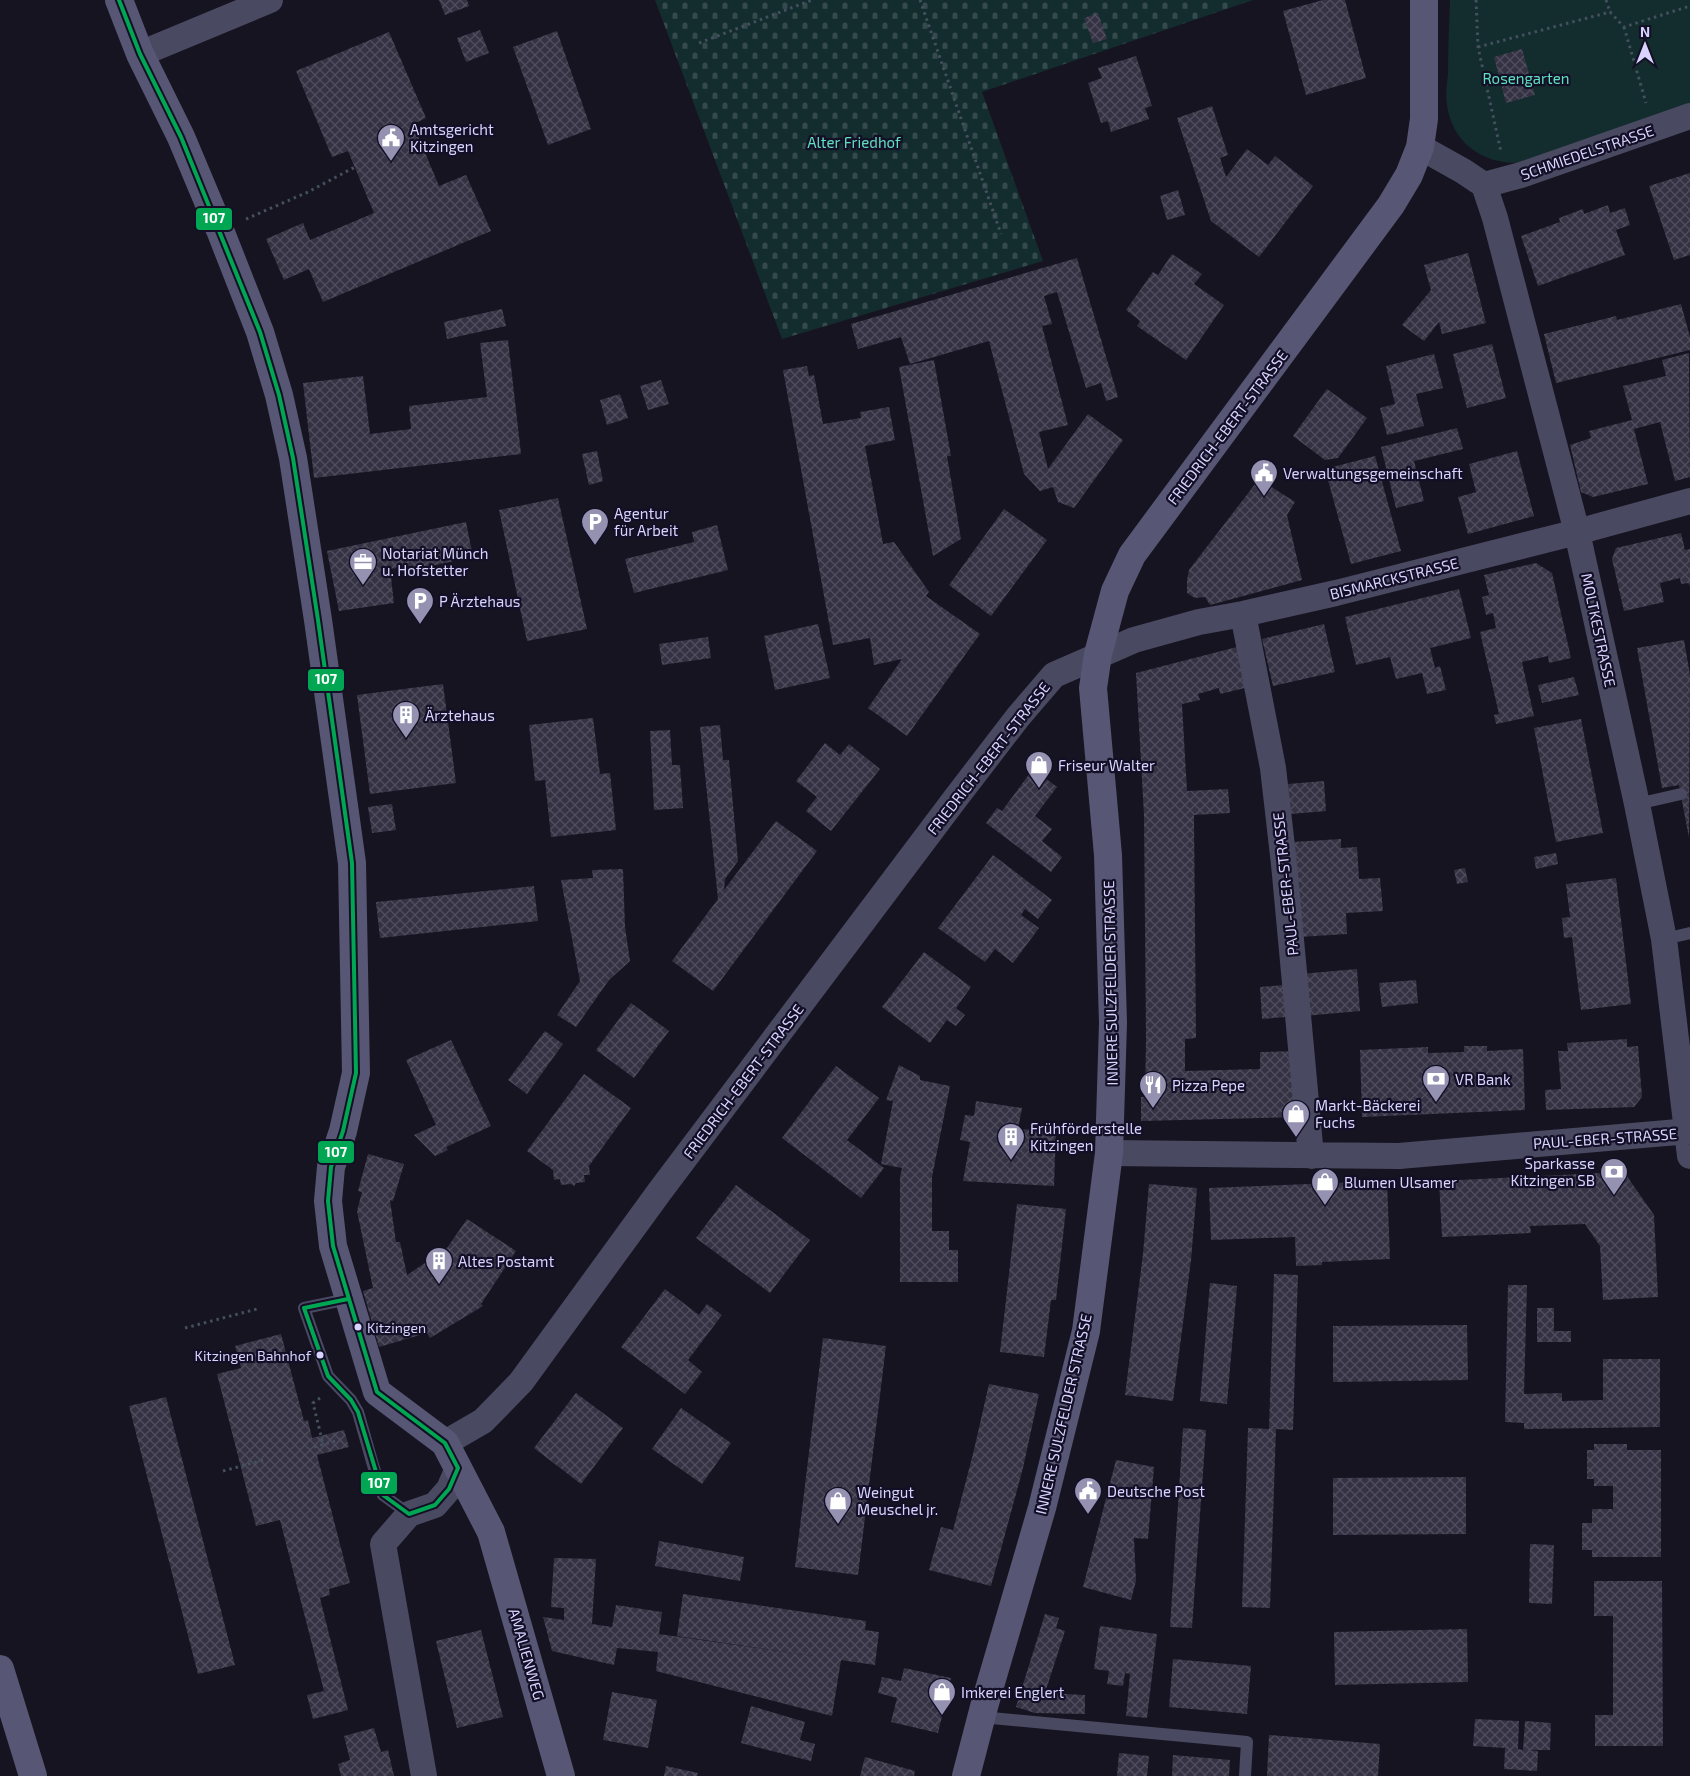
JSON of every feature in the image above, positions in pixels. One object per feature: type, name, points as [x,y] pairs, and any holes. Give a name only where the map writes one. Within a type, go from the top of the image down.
[{"type":"street","points":[[119,0],[140,54],[180,137],[220,230],[260,332],[279,395],[293,458],[352,864],[356,1073],[343,1131],[331,1166],[328,1201],[333,1246],[367,1363],[364,1396],[445,1443]]},
{"type":"street","points":[[140,54],[270,0]]},
{"type":"street","name":"FRIEDRICH-EBERT-STRASSE","points":[[445,1443],[483,1421],[521,1382],[660,1191],[1018,716],[1054,675],[1098,654],[1115,591],[1132,555],[1391,205],[1409,175],[1420,147],[1424,118],[1424,0]]},
{"type":"street","name":"SCHMIEDELSTRASSE","points":[[1484,185],[1521,175],[1690,116]]},
{"type":"street","points":[[1420,147],[1484,185]]},
{"type":"street","name":"MOLTKESTRASSE","points":[[1484,185],[1577,532],[1637,804],[1664,939],[1689,1140]]},
{"type":"street","name":"BISMARCKSTRASSE","points":[[1098,654],[1134,640],[1199,622],[1336,593],[1577,532],[1690,501]]},
{"type":"street","name":"PAUL-EBER-STRASSE","points":[[1243,614],[1273,768],[1285,874],[1311,1156]]},
{"type":"street","name":"INNERE SULZFELDER STRASSE","points":[[966,1776],[981,1717],[1042,1508],[1086,1331],[1109,1153],[1113,1023],[1108,855],[1093,688],[1098,654]]},
{"type":"street","name":"PAUL-EBER-STRASSE","points":[[1109,1153],[1399,1156],[1689,1140]]},
{"type":"street","name":"AMALIENWEG","points":[[445,1443],[491,1532],[561,1776]]},
{"type":"street","points":[[424,1776],[382,1544],[409,1514],[435,1505],[449,1489],[458,1468]]},
{"type":"street","points":[[0,1669],[32,1776]]},
{"type":"lane","points":[[1637,804],[1681,794]]},
{"type":"lane","points":[[1664,939],[1690,933]]},
{"type":"lane","points":[[348,1299],[304,1308],[328,1376],[364,1396],[358,1412],[383,1495],[409,1514]]},
{"type":"lane","points":[[981,1717],[1247,1742],[1245,1776]]},
{"type":"path","points":[[699,43],[812,0]]},
{"type":"path","points":[[920,0],[1001,234]]},
{"type":"path","points":[[1476,0],[1478,47],[1502,160]]},
{"type":"path","points":[[1606,0],[1610,12],[1624,27],[1649,112]]},
{"type":"path","points":[[1624,27],[1690,6]]},
{"type":"path","points":[[1478,47],[1610,12]]},
{"type":"path","points":[[220,230],[308,192],[355,167]]},
{"type":"path","points":[[185,1328],[258,1309]]},
{"type":"path","points":[[313,1403],[323,1444]]},
{"type":"path","points":[[314,1447],[336,1441]]},
{"type":"path","points":[[223,1471],[264,1460]]},
{"type":"green space","name":"Alter Friedhof","points":[[655,0],[1253,0],[982,92],[1043,261],[782,339]]},
{"type":"green space","name":"Rosengarten","points":[[1450,0],[1690,0],[1690,104],[1517,163],[1504,162],[1480,154],[1470,148],[1455,130],[1447,105]]},
{"type":"building","points":[[439,0],[467,0],[469,6],[445,15]]},
{"type":"building","points":[[1323,0],[1345,0],[1366,78],[1306,95],[1283,11]]},
{"type":"building","points":[[1098,13],[1107,39],[1093,43],[1084,18]]},
{"type":"building","points":[[480,30],[489,53],[466,62],[457,38]]},
{"type":"building","points":[[557,31],[591,129],[548,145],[513,47]]},
{"type":"building","name":"Amtsgericht Kitzingen","points":[[389,32],[426,118],[413,124],[439,186],[466,175],[491,231],[323,302],[309,269],[284,280],[266,239],[303,223],[310,240],[374,213],[348,151],[332,157],[296,71]]},
{"type":"building","points":[[1522,49],[1535,95],[1506,103],[1494,57]]},
{"type":"building","points":[[1136,56],[1152,106],[1145,108],[1149,119],[1111,132],[1108,121],[1101,123],[1088,83],[1102,78],[1098,68]]},
{"type":"building","points":[[1212,106],[1228,155],[1220,158],[1226,177],[1247,149],[1268,165],[1275,156],[1313,186],[1259,257],[1211,221],[1177,118]]},
{"type":"building","points":[[1690,173],[1690,255],[1674,260],[1649,186]]},
{"type":"building","points":[[1178,190],[1185,215],[1167,220],[1160,196]]},
{"type":"building","points":[[1608,205],[1610,213],[1625,208],[1630,225],[1616,230],[1625,255],[1538,286],[1521,236],[1560,222],[1559,218],[1583,209],[1584,214]]},
{"type":"building","points":[[1468,253],[1486,323],[1442,334],[1439,322],[1424,341],[1402,325],[1431,290],[1424,265]]},
{"type":"building","points":[[1172,254],[1202,274],[1194,284],[1224,305],[1186,360],[1137,326],[1140,321],[1126,310],[1153,272],[1158,275]]},
{"type":"building","points":[[1077,258],[1118,397],[1106,401],[1101,383],[1086,388],[1057,292],[1044,296],[1052,324],[1042,326],[1068,425],[1039,432],[1048,469],[1088,414],[1123,440],[1074,508],[1058,502],[1053,487],[1040,491],[1024,474],[989,341],[910,364],[901,337],[858,349],[851,324]]},
{"type":"building","points":[[1681,304],[1690,337],[1690,350],[1556,383],[1544,334],[1616,316],[1617,320]]},
{"type":"building","points":[[502,309],[506,326],[447,339],[444,322]]},
{"type":"building","points":[[508,340],[521,454],[314,478],[303,383],[363,376],[370,434],[411,429],[409,406],[487,397],[480,343]]},
{"type":"building","points":[[1492,344],[1506,398],[1467,408],[1453,354]]},
{"type":"building","points":[[1689,353],[1690,477],[1675,481],[1660,422],[1634,429],[1648,484],[1593,497],[1581,492],[1570,445],[1591,438],[1589,431],[1632,420],[1623,386],[1666,376],[1662,360]]},
{"type":"building","points":[[1434,354],[1443,388],[1416,394],[1424,426],[1387,435],[1380,408],[1395,404],[1386,366]]},
{"type":"building","points":[[934,360],[951,456],[947,456],[961,539],[933,556],[899,367]]},
{"type":"building","points":[[807,366],[809,376],[814,375],[823,424],[861,418],[860,412],[889,407],[895,440],[865,446],[883,544],[894,542],[929,592],[926,596],[980,634],[907,736],[868,708],[902,659],[874,665],[870,638],[833,645],[783,370]]},
{"type":"building","points":[[661,380],[669,404],[648,410],[640,386]]},
{"type":"building","points":[[1327,389],[1367,418],[1338,458],[1325,460],[1293,436]]},
{"type":"building","points":[[620,394],[628,418],[607,425],[600,400]]},
{"type":"building","points":[[1457,428],[1463,449],[1414,461],[1424,501],[1396,508],[1381,447]]},
{"type":"building","points":[[597,451],[603,481],[589,485],[582,454]]},
{"type":"building","points":[[1517,451],[1534,516],[1468,534],[1458,497],[1476,492],[1469,464]]},
{"type":"building","points":[[1375,456],[1401,551],[1351,564],[1325,469]]},
{"type":"building","points":[[1259,479],[1295,502],[1287,515],[1302,580],[1210,605],[1205,597],[1195,598],[1187,593],[1189,570]]},
{"type":"building","points":[[558,498],[587,629],[527,641],[499,510]]},
{"type":"building","points":[[1004,509],[1047,540],[991,616],[949,585]]},
{"type":"building","name":"Notariat Münch u. Hofstetter","points":[[466,522],[473,557],[412,570],[411,566],[390,569],[394,603],[339,611],[327,551]]},
{"type":"building","points":[[717,525],[728,570],[634,593],[625,559],[694,542],[692,532]]},
{"type":"building","points":[[1681,533],[1685,550],[1690,549],[1690,586],[1688,583],[1681,584],[1680,578],[1660,583],[1664,602],[1624,611],[1612,559],[1616,548]]},
{"type":"building","points":[[1536,563],[1552,573],[1571,658],[1549,663],[1548,656],[1522,662],[1534,716],[1496,724],[1494,715],[1499,714],[1480,632],[1496,628],[1493,613],[1486,615],[1482,597],[1489,595],[1484,575]]},
{"type":"building","points":[[1459,589],[1471,638],[1430,648],[1435,668],[1440,666],[1446,690],[1427,694],[1422,673],[1396,679],[1390,657],[1356,665],[1345,617]]},
{"type":"building","points":[[818,624],[830,678],[775,690],[764,636]]},
{"type":"building","points":[[1324,624],[1335,672],[1273,686],[1262,639]]},
{"type":"building","points":[[708,637],[711,658],[662,665],[659,644]]},
{"type":"building","points":[[1684,640],[1690,675],[1689,838],[1679,785],[1662,788],[1637,648]]},
{"type":"building","points":[[1237,647],[1245,688],[1220,694],[1219,688],[1198,694],[1200,700],[1182,704],[1187,791],[1228,789],[1230,813],[1194,815],[1196,1038],[1185,1039],[1185,1071],[1260,1069],[1260,1052],[1296,1051],[1301,1117],[1141,1121],[1141,1097],[1145,1097],[1146,1039],[1144,815],[1136,673]]},
{"type":"building","points":[[1574,677],[1579,695],[1542,703],[1538,685]]},
{"type":"building","name":"Ärztehaus","points":[[443,684],[456,783],[370,794],[357,695]]},
{"type":"building","points":[[593,718],[600,774],[610,773],[616,830],[551,837],[545,780],[535,781],[529,725]]},
{"type":"building","points":[[1581,719],[1603,833],[1556,842],[1534,728]]},
{"type":"building","points":[[720,725],[723,760],[729,760],[738,861],[725,879],[724,890],[776,821],[817,851],[713,991],[672,961],[718,899],[700,727]]},
{"type":"building","points":[[670,730],[672,765],[680,765],[683,808],[654,810],[650,731]]},
{"type":"building","points":[[825,743],[840,755],[849,744],[880,769],[831,831],[806,811],[817,797],[796,781]]},
{"type":"building","points":[[1033,769],[1057,787],[1035,816],[1052,829],[1042,841],[1062,857],[1051,872],[986,823],[997,808],[1002,811]]},
{"type":"building","points":[[1324,781],[1326,811],[1290,814],[1288,784]]},
{"type":"building","points":[[392,804],[396,830],[372,833],[368,807]]},
{"type":"building","points":[[1341,839],[1341,848],[1357,847],[1359,879],[1380,878],[1383,911],[1346,913],[1347,934],[1299,937],[1292,842]]},
{"type":"building","points":[[1556,853],[1558,864],[1536,869],[1534,857]]},
{"type":"building","points":[[993,855],[1052,900],[1038,919],[1025,909],[1021,915],[1039,928],[1013,963],[995,949],[985,962],[938,928]]},
{"type":"building","points":[[1465,868],[1468,882],[1457,884],[1454,870]]},
{"type":"building","points":[[623,869],[625,927],[630,961],[609,980],[576,1027],[557,1015],[580,981],[561,880],[593,878],[592,870]]},
{"type":"building","points":[[1616,878],[1631,1004],[1581,1010],[1572,937],[1564,938],[1562,918],[1570,917],[1566,884]]},
{"type":"building","points":[[534,886],[538,921],[380,938],[376,902]]},
{"type":"building","points":[[924,952],[971,987],[956,1008],[965,1015],[956,1026],[947,1020],[930,1043],[882,1007]]},
{"type":"building","points":[[1357,969],[1360,1011],[1304,1016],[1300,974]]},
{"type":"building","points":[[1416,980],[1418,1003],[1382,1007],[1379,983]]},
{"type":"building","points":[[1283,985],[1286,1017],[1262,1019],[1260,987]]},
{"type":"building","points":[[631,1003],[669,1031],[634,1078],[596,1050]]},
{"type":"building","points":[[545,1031],[563,1044],[527,1094],[508,1080]]},
{"type":"building","points":[[1627,1039],[1627,1047],[1638,1046],[1642,1097],[1634,1107],[1546,1110],[1545,1090],[1561,1089],[1558,1051],[1568,1051],[1567,1043]]},
{"type":"building","points":[[451,1040],[491,1126],[446,1147],[448,1150],[435,1156],[414,1135],[436,1125],[406,1060]]},
{"type":"building","points":[[1464,1046],[1487,1046],[1487,1051],[1523,1049],[1525,1110],[1362,1117],[1360,1050],[1428,1047],[1428,1053],[1464,1052]]},
{"type":"building","points":[[899,1065],[920,1076],[920,1080],[950,1086],[932,1177],[932,1231],[949,1231],[949,1250],[958,1250],[958,1282],[900,1282],[900,1177],[902,1168],[881,1164],[893,1101],[886,1100]]},
{"type":"building","points":[[836,1066],[879,1098],[847,1140],[884,1168],[861,1198],[782,1138]]},
{"type":"building","points":[[584,1074],[631,1108],[589,1166],[590,1175],[584,1175],[585,1182],[576,1183],[574,1186],[571,1184],[561,1185],[560,1179],[554,1180],[553,1170],[527,1151]]},
{"type":"building","name":"Frühförderstelle Kitzingen","points":[[976,1101],[1022,1108],[1018,1129],[1056,1131],[1054,1186],[963,1181],[970,1142],[960,1140],[965,1115],[974,1116]]},
{"type":"building","name":"Altes Postamt","points":[[368,1154],[404,1164],[393,1201],[390,1200],[396,1242],[400,1242],[407,1275],[447,1248],[467,1219],[516,1251],[481,1304],[483,1306],[430,1338],[427,1333],[379,1347],[363,1291],[373,1288],[357,1211],[362,1192],[358,1191]]},
{"type":"building","points":[[1624,1172],[1654,1215],[1658,1297],[1603,1300],[1600,1246],[1585,1224],[1530,1226],[1531,1233],[1442,1237],[1439,1181]]},
{"type":"building","points":[[1387,1181],[1390,1259],[1322,1262],[1322,1265],[1296,1266],[1295,1237],[1211,1240],[1209,1188]]},
{"type":"building","points":[[1149,1184],[1197,1188],[1191,1260],[1173,1401],[1125,1395],[1143,1254]]},
{"type":"building","points":[[736,1185],[810,1240],[770,1293],[696,1238]]},
{"type":"building","points":[[1017,1204],[1066,1209],[1056,1300],[1051,1300],[1044,1357],[1000,1352]]},
{"type":"building","points":[[1274,1274],[1298,1275],[1293,1430],[1276,1429],[1270,1608],[1242,1607],[1248,1428],[1269,1429]]},
{"type":"building","points":[[1210,1283],[1237,1286],[1227,1404],[1200,1401]]},
{"type":"building","points":[[1508,1285],[1527,1285],[1524,1394],[1562,1393],[1562,1401],[1603,1400],[1603,1359],[1660,1359],[1660,1427],[1524,1429],[1524,1423],[1505,1422]]},
{"type":"building","points":[[665,1289],[699,1315],[707,1304],[722,1315],[688,1360],[702,1372],[685,1394],[621,1347]]},
{"type":"building","points":[[1537,1308],[1554,1308],[1554,1331],[1571,1331],[1571,1342],[1537,1342]]},
{"type":"building","points":[[1467,1325],[1468,1380],[1333,1382],[1333,1326]]},
{"type":"building","points":[[281,1334],[304,1421],[308,1420],[312,1438],[344,1430],[349,1447],[317,1455],[350,1583],[329,1589],[330,1595],[320,1598],[348,1710],[313,1719],[307,1695],[324,1691],[280,1520],[256,1526],[217,1374],[241,1368],[235,1346]]},
{"type":"building","points":[[823,1338],[886,1346],[858,1575],[795,1567]]},
{"type":"building","points":[[989,1384],[1039,1394],[1023,1468],[991,1586],[929,1570],[941,1527],[953,1530]]},
{"type":"building","points":[[576,1393],[623,1428],[581,1484],[534,1448]]},
{"type":"building","points":[[166,1397],[235,1665],[198,1674],[129,1406]]},
{"type":"building","points":[[681,1408],[731,1443],[702,1484],[652,1449]]},
{"type":"building","points":[[1183,1428],[1206,1430],[1192,1628],[1170,1627]]},
{"type":"building","points":[[1594,1444],[1627,1444],[1627,1450],[1661,1450],[1661,1557],[1592,1557],[1592,1550],[1582,1550],[1582,1523],[1592,1523],[1592,1509],[1613,1509],[1613,1486],[1594,1486],[1594,1479],[1587,1479],[1587,1450],[1594,1450]]},
{"type":"building","points":[[1116,1460],[1154,1467],[1148,1539],[1134,1538],[1136,1581],[1131,1600],[1083,1587]]},
{"type":"building","points":[[1466,1477],[1466,1534],[1333,1535],[1333,1478]]},
{"type":"building","points":[[659,1541],[744,1557],[740,1581],[655,1566]]},
{"type":"building","points":[[1530,1544],[1554,1545],[1552,1604],[1529,1603]]},
{"type":"building","points":[[554,1558],[596,1559],[592,1624],[612,1627],[616,1605],[662,1612],[659,1634],[841,1660],[832,1716],[656,1671],[658,1652],[617,1648],[614,1665],[552,1651],[543,1617],[564,1620],[564,1608],[551,1607]]},
{"type":"building","points":[[1594,1581],[1662,1581],[1663,1746],[1595,1746],[1595,1715],[1613,1715],[1613,1616],[1594,1616]]},
{"type":"building","points":[[683,1594],[866,1621],[865,1630],[879,1632],[875,1665],[677,1636]]},
{"type":"building","points":[[1045,1614],[1059,1618],[1056,1628],[1065,1631],[1045,1693],[1085,1695],[1085,1714],[1035,1713],[1016,1707]]},
{"type":"building","points":[[1100,1626],[1157,1634],[1147,1718],[1126,1716],[1130,1674],[1125,1673],[1123,1686],[1107,1684],[1109,1671],[1094,1669]]},
{"type":"building","points":[[1467,1629],[1468,1682],[1335,1685],[1334,1632]]},
{"type":"building","points":[[481,1630],[503,1717],[457,1728],[436,1641]]},
{"type":"building","points":[[1173,1659],[1251,1666],[1247,1714],[1169,1707]]},
{"type":"building","points":[[904,1668],[951,1678],[938,1733],[891,1722],[897,1698],[878,1693],[882,1677],[901,1681]]},
{"type":"building","points":[[612,1692],[657,1700],[648,1748],[603,1740]]},
{"type":"building","points":[[751,1706],[805,1722],[800,1740],[815,1744],[811,1761],[741,1743]]},
{"type":"building","points":[[1475,1719],[1519,1721],[1518,1749],[1523,1750],[1525,1721],[1551,1723],[1550,1750],[1528,1750],[1538,1751],[1537,1771],[1504,1769],[1505,1748],[1473,1746]]},
{"type":"building","points":[[374,1728],[381,1752],[388,1750],[394,1776],[341,1776],[338,1764],[350,1760],[344,1736]]},
{"type":"building","points":[[1269,1735],[1380,1744],[1378,1776],[1267,1776]]},
{"type":"building","points":[[1119,1753],[1149,1756],[1147,1776],[1117,1776]]},
{"type":"building","points":[[1173,1755],[1230,1760],[1229,1776],[1172,1776]]},
{"type":"building","points":[[865,1757],[915,1771],[914,1776],[860,1776]]},
{"type":"building","points":[[666,1766],[698,1773],[697,1776],[664,1776]]},
{"type":"transit line","name":"107","points":[[119,0],[140,54],[181,137],[260,332],[279,395],[293,458],[352,863],[356,1073],[343,1131],[331,1167],[328,1201],[333,1246],[377,1392],[445,1443],[458,1468],[449,1489],[435,1505],[409,1514],[383,1495],[358,1412],[351,1400],[328,1376],[304,1308],[348,1299]]},
{"type":"place","name":"Amtsgericht Kitzingen","points":[[391,162]]},
{"type":"place","name":"Verwaltungsgemeinschaft","points":[[1264,497]]},
{"type":"place","name":"Agentur für Arbeit","points":[[595,546]]},
{"type":"place","name":"Notariat Münch u. Hofstetter","points":[[363,586]]},
{"type":"place","name":"P Ärztehaus","points":[[420,625]]},
{"type":"place","name":"Ärztehaus","points":[[406,739]]},
{"type":"place","name":"Friseur Walter","points":[[1039,789]]},
{"type":"place","name":"VR Bank","points":[[1436,1103]]},
{"type":"place","name":"Pizza Pepe","points":[[1153,1109]]},
{"type":"place","name":"Markt-Bäckerei Fuchs","points":[[1296,1138]]},
{"type":"place","name":"Frühförderstelle Kitzingen","points":[[1011,1161]]},
{"type":"place","name":"Sparkasse Kitzingen SB","points":[[1614,1196]]},
{"type":"place","name":"Blumen Ulsamer","points":[[1325,1206]]},
{"type":"place","name":"Altes Postamt","points":[[439,1285]]},
{"type":"place","name":"Kitzingen","points":[[358,1327]]},
{"type":"place","name":"Kitzingen Bahnhof","points":[[320,1355]]},
{"type":"place","name":"Deutsche Post","points":[[1088,1515]]},
{"type":"place","name":"Weingut Meuschel jr.","points":[[838,1525]]},
{"type":"place","name":"Imkerei Englert","points":[[942,1716]]}]
